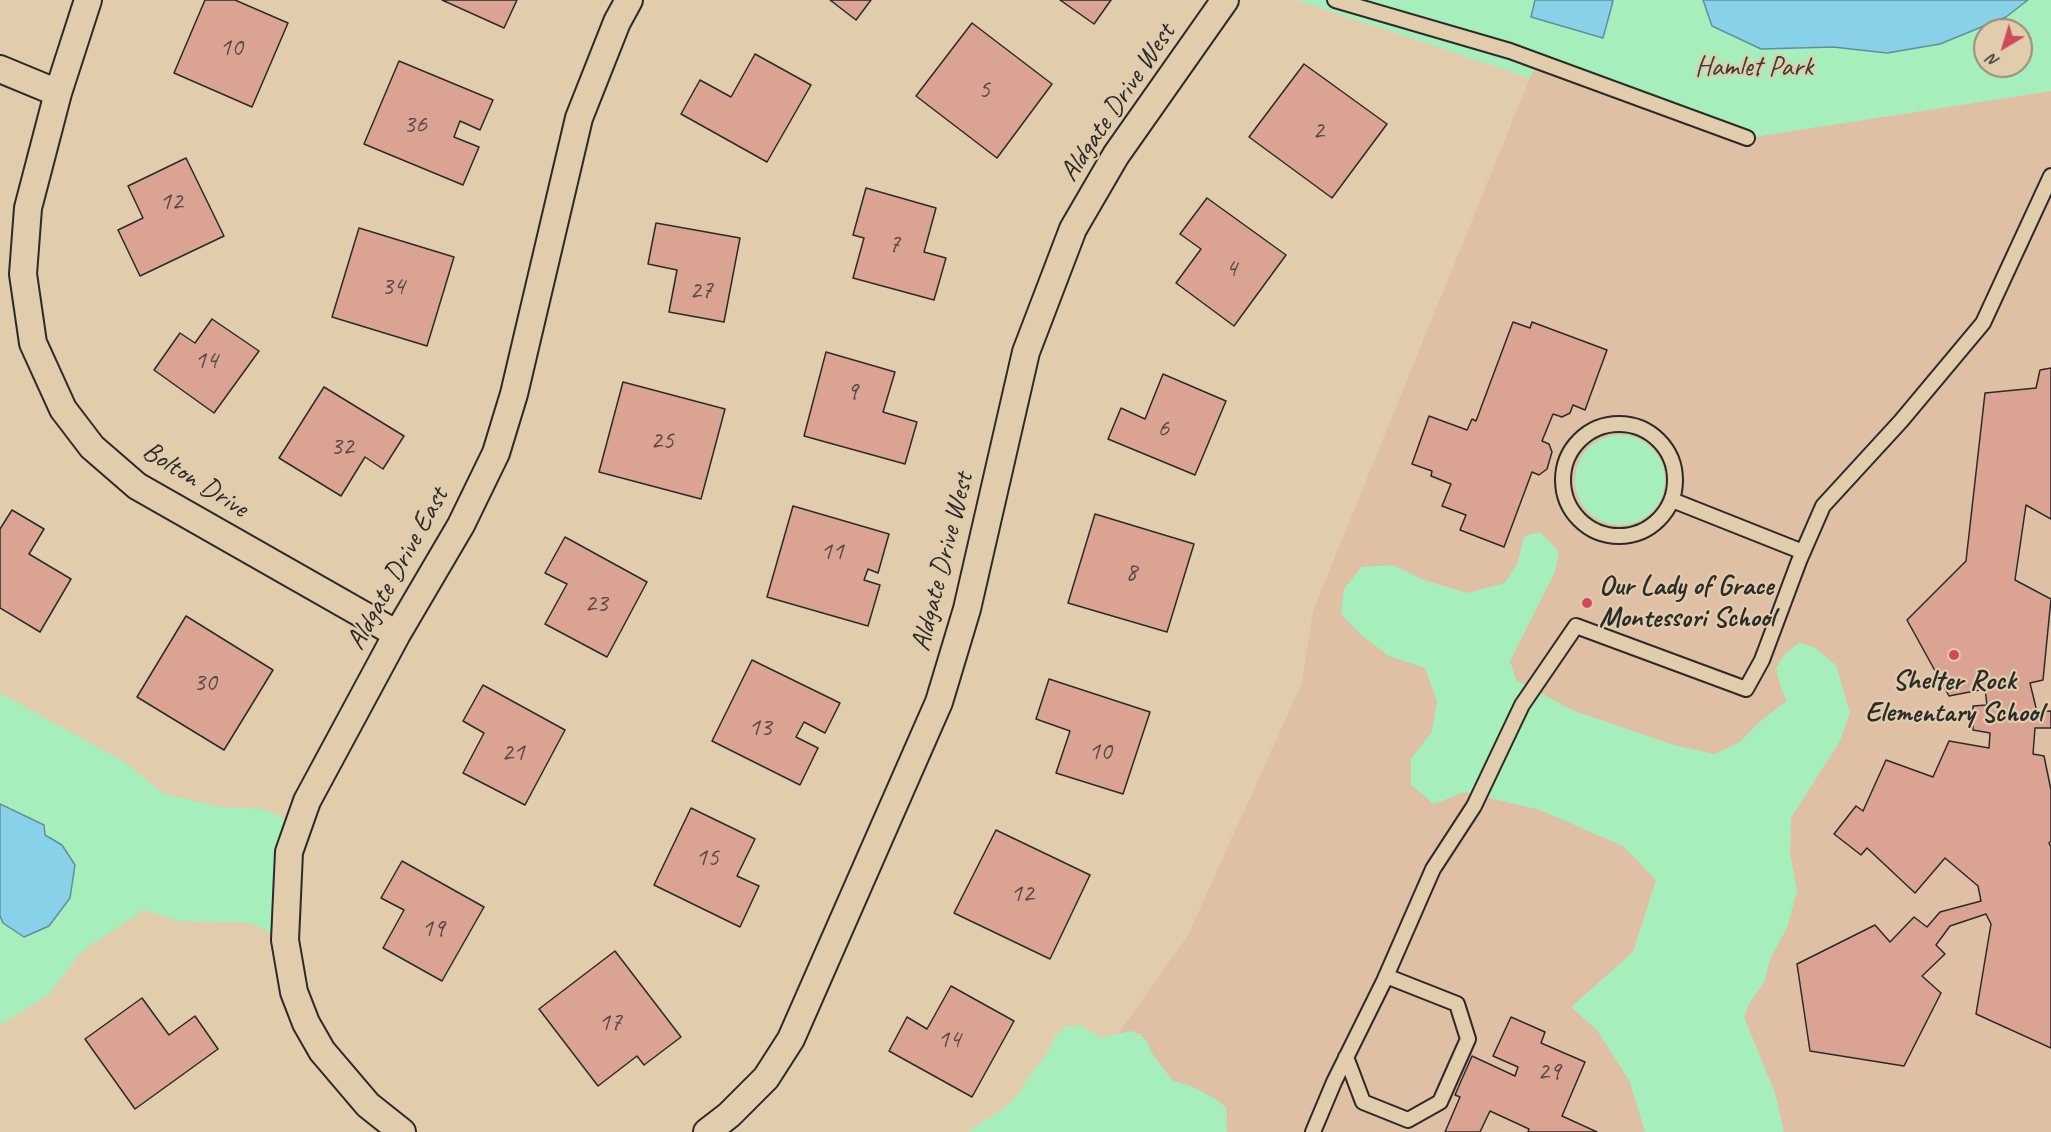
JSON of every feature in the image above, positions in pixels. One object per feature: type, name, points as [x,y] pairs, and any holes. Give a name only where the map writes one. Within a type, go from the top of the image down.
[{"type":"street","name":"Bolton Drive","points":[[88,0],[58,93],[28,208],[23,274],[33,343],[63,409],[92,447],[137,486],[397,634]]},
{"type":"street","name":"Aldgate Drive East","points":[[402,1132],[368,1105],[322,1051],[306,1023],[294,992],[285,940],[289,852],[307,801],[397,634],[461,525],[496,453],[514,394],[579,118],[617,22],[629,0]]},
{"type":"street","name":"Aldgate Drive West","points":[[707,1132],[729,1115],[766,1078],[792,1039],[939,702],[967,609],[1026,352],[1073,229],[1116,155],[1225,0]]},
{"type":"street","points":[[0,69],[58,93]]},
{"type":"lane","points":[[1335,0],[1510,51],[1747,138]]},
{"type":"lane","points":[[1313,1132],[1433,869],[1474,806],[1522,705],[1575,626],[1746,689],[1762,660],[1823,506],[1901,421],[1983,323],[2051,176]]},
{"type":"lane","points":[[1610,424],[1629,424],[1647,431],[1662,444],[1672,461],[1675,481],[1672,500],[1663,515],[1650,527],[1634,534],[1616,536],[1598,532],[1583,523],[1571,510],[1564,494],[1562,475],[1566,458],[1576,443],[1591,430],[1610,424]]},
{"type":"lane","points":[[1672,500],[1803,552]]},
{"type":"lane","points":[[1346,1057],[1363,1102],[1408,1120],[1440,1102],[1467,1039],[1457,1004],[1386,976]]},
{"type":"shaded area","name":"Our Lady of Grace Montessori School","points":[[1537,61],[1747,138],[2051,91],[2051,1132],[1049,1132],[1188,935],[1302,683],[1313,611]]},
{"type":"green space","name":"Hamlet Park","points":[[1297,0],[2051,0],[2051,91],[1747,138],[1537,61],[1530,78]]},
{"type":"green space","points":[[1620,435],[1637,439],[1652,448],[1661,463],[1665,480],[1661,497],[1652,512],[1637,521],[1620,525],[1603,521],[1588,512],[1579,497],[1575,480],[1579,463],[1588,448],[1603,439]]},
{"type":"green space","points":[[1540,532],[1559,551],[1555,572],[1510,661],[1516,680],[1572,710],[1674,745],[1715,754],[1740,742],[1758,723],[1787,701],[1776,668],[1784,655],[1799,643],[1814,647],[1836,665],[1850,713],[1840,741],[1791,818],[1790,853],[1797,891],[1787,928],[1770,959],[1764,983],[1750,1002],[1744,1017],[1775,1093],[1784,1132],[1645,1132],[1630,1082],[1597,1030],[1571,1007],[1633,952],[1656,880],[1623,846],[1540,810],[1465,792],[1434,804],[1411,785],[1411,759],[1432,731],[1437,701],[1425,668],[1389,656],[1360,634],[1341,614],[1344,589],[1361,567],[1393,565],[1424,580],[1467,593],[1505,583],[1518,562],[1524,536]]},
{"type":"green space","points":[[0,693],[123,761],[164,794],[220,807],[263,809],[298,825],[285,940],[251,923],[179,921],[144,910],[81,952],[48,995],[0,1025],[0,916],[3,923],[62,845],[45,835],[44,825],[0,804]]},
{"type":"green space","points":[[1080,1025],[1101,1038],[1130,1031],[1140,1034],[1173,1081],[1191,1086],[1226,1107],[1227,1132],[967,1132],[1007,1106],[1021,1091],[1029,1076],[1048,1052],[1053,1040],[1064,1027]]},
{"type":"water","points":[[1535,0],[1613,1],[1603,38],[1531,17]]},
{"type":"water","points":[[1703,0],[2028,0],[2004,18],[1973,18],[1973,30],[1940,44],[1887,53],[1833,47],[1761,49],[1712,26]]},
{"type":"water","points":[[0,804],[44,825],[45,835],[62,845],[75,865],[70,898],[49,926],[24,937],[3,923],[0,916]]},
{"type":"building","points":[[205,0],[235,0],[288,23],[252,107],[174,73]]},
{"type":"building","points":[[442,0],[517,0],[504,28]]},
{"type":"building","points":[[830,0],[871,0],[856,20]]},
{"type":"building","points":[[1060,0],[1111,0],[1094,24]]},
{"type":"building","points":[[972,23],[1052,84],[997,158],[916,96]]},
{"type":"building","points":[[755,54],[811,85],[767,162],[681,114],[700,80],[731,97]]},
{"type":"building","points":[[399,61],[493,100],[480,130],[460,121],[454,137],[479,147],[463,185],[364,144]]},
{"type":"building","points":[[1304,64],[1387,124],[1332,198],[1249,137]]},
{"type":"building","points":[[186,158],[224,236],[140,276],[118,230],[143,218],[128,186]]},
{"type":"building","points":[[866,188],[936,208],[924,252],[946,258],[934,300],[853,278],[864,238],[853,235]]},
{"type":"building","points":[[1207,198],[1286,255],[1234,326],[1176,283],[1201,249],[1180,234]]},
{"type":"building","points":[[656,223],[740,238],[724,322],[669,312],[677,270],[648,264]]},
{"type":"building","points":[[359,228],[454,257],[427,346],[332,317]]},
{"type":"building","points":[[212,319],[259,351],[214,413],[154,370],[180,333],[195,343]]},
{"type":"building","points":[[1513,322],[1530,328],[1532,322],[1607,350],[1585,410],[1573,405],[1570,413],[1562,417],[1553,414],[1542,441],[1549,444],[1552,452],[1547,469],[1539,475],[1532,472],[1504,547],[1460,530],[1466,515],[1442,506],[1451,484],[1431,476],[1432,471],[1412,464],[1429,416],[1467,430],[1472,419],[1476,421]]},
{"type":"building","points":[[826,352],[895,372],[883,412],[917,422],[905,464],[804,436]]},
{"type":"building","points":[[2051,368],[2051,519],[2026,505],[2015,580],[2051,599],[2043,680],[2030,683],[2037,712],[2051,711],[2051,728],[2035,728],[2033,754],[2044,756],[2051,790],[2051,841],[2049,843],[2051,847],[2051,1048],[1976,1014],[1991,924],[1986,914],[1950,926],[1936,945],[1945,954],[1922,976],[1941,993],[1904,1066],[1810,1051],[1797,964],[1875,925],[1890,942],[1914,917],[1927,927],[1940,912],[1981,901],[1978,886],[1945,858],[1915,893],[1867,848],[1861,855],[1834,834],[1856,806],[1863,811],[1886,760],[1933,777],[1949,741],[1989,748],[1990,733],[1973,730],[1973,706],[1987,705],[1985,689],[1949,696],[1907,620],[1966,561],[1985,393],[2036,388],[2040,370]]},
{"type":"building","points":[[1163,374],[1226,401],[1195,475],[1108,439],[1121,408],[1145,419]]},
{"type":"building","points":[[623,382],[725,409],[701,499],[599,472]]},
{"type":"building","points":[[324,387],[404,436],[383,469],[365,457],[341,496],[279,458]]},
{"type":"building","points":[[793,506],[889,534],[878,573],[868,569],[864,580],[880,585],[868,626],[767,597]]},
{"type":"building","points":[[12,510],[44,529],[29,554],[71,579],[40,632],[0,608],[0,529]]},
{"type":"building","points":[[1095,514],[1194,544],[1167,632],[1068,603]]},
{"type":"building","points":[[565,537],[647,582],[607,657],[545,624],[567,584],[545,573]]},
{"type":"building","points":[[186,616],[273,670],[224,750],[137,697]]},
{"type":"building","points":[[752,660],[840,703],[825,733],[804,722],[796,737],[818,748],[800,785],[712,741]]},
{"type":"building","points":[[1049,679],[1150,712],[1123,794],[1056,773],[1070,731],[1036,719]]},
{"type":"building","points":[[483,685],[565,730],[525,805],[463,773],[484,733],[463,721]]},
{"type":"building","points":[[691,808],[755,839],[737,876],[759,886],[740,927],[654,885]]},
{"type":"building","points":[[996,830],[1090,875],[1050,959],[954,913]]},
{"type":"building","points":[[402,861],[484,907],[442,981],[383,948],[404,910],[381,898]]},
{"type":"building","points":[[615,951],[681,1037],[644,1065],[637,1056],[598,1086],[539,1009]]},
{"type":"building","points":[[951,986],[1014,1021],[972,1097],[889,1051],[907,1017],[927,1029]]},
{"type":"building","points":[[142,998],[169,1035],[195,1016],[218,1049],[135,1109],[85,1039]]},
{"type":"building","points":[[1511,1017],[1545,1032],[1541,1043],[1585,1062],[1562,1116],[1597,1132],[1528,1132],[1529,1129],[1490,1111],[1480,1132],[1445,1132],[1460,1097],[1455,1095],[1472,1056],[1515,1076],[1518,1067],[1493,1056]]},
{"type":"place","name":"Our Lady of Grace Montessori School","points":[[1587,603]]},
{"type":"place","name":"Shelter Rock Elementary School","points":[[1954,655]]}]
